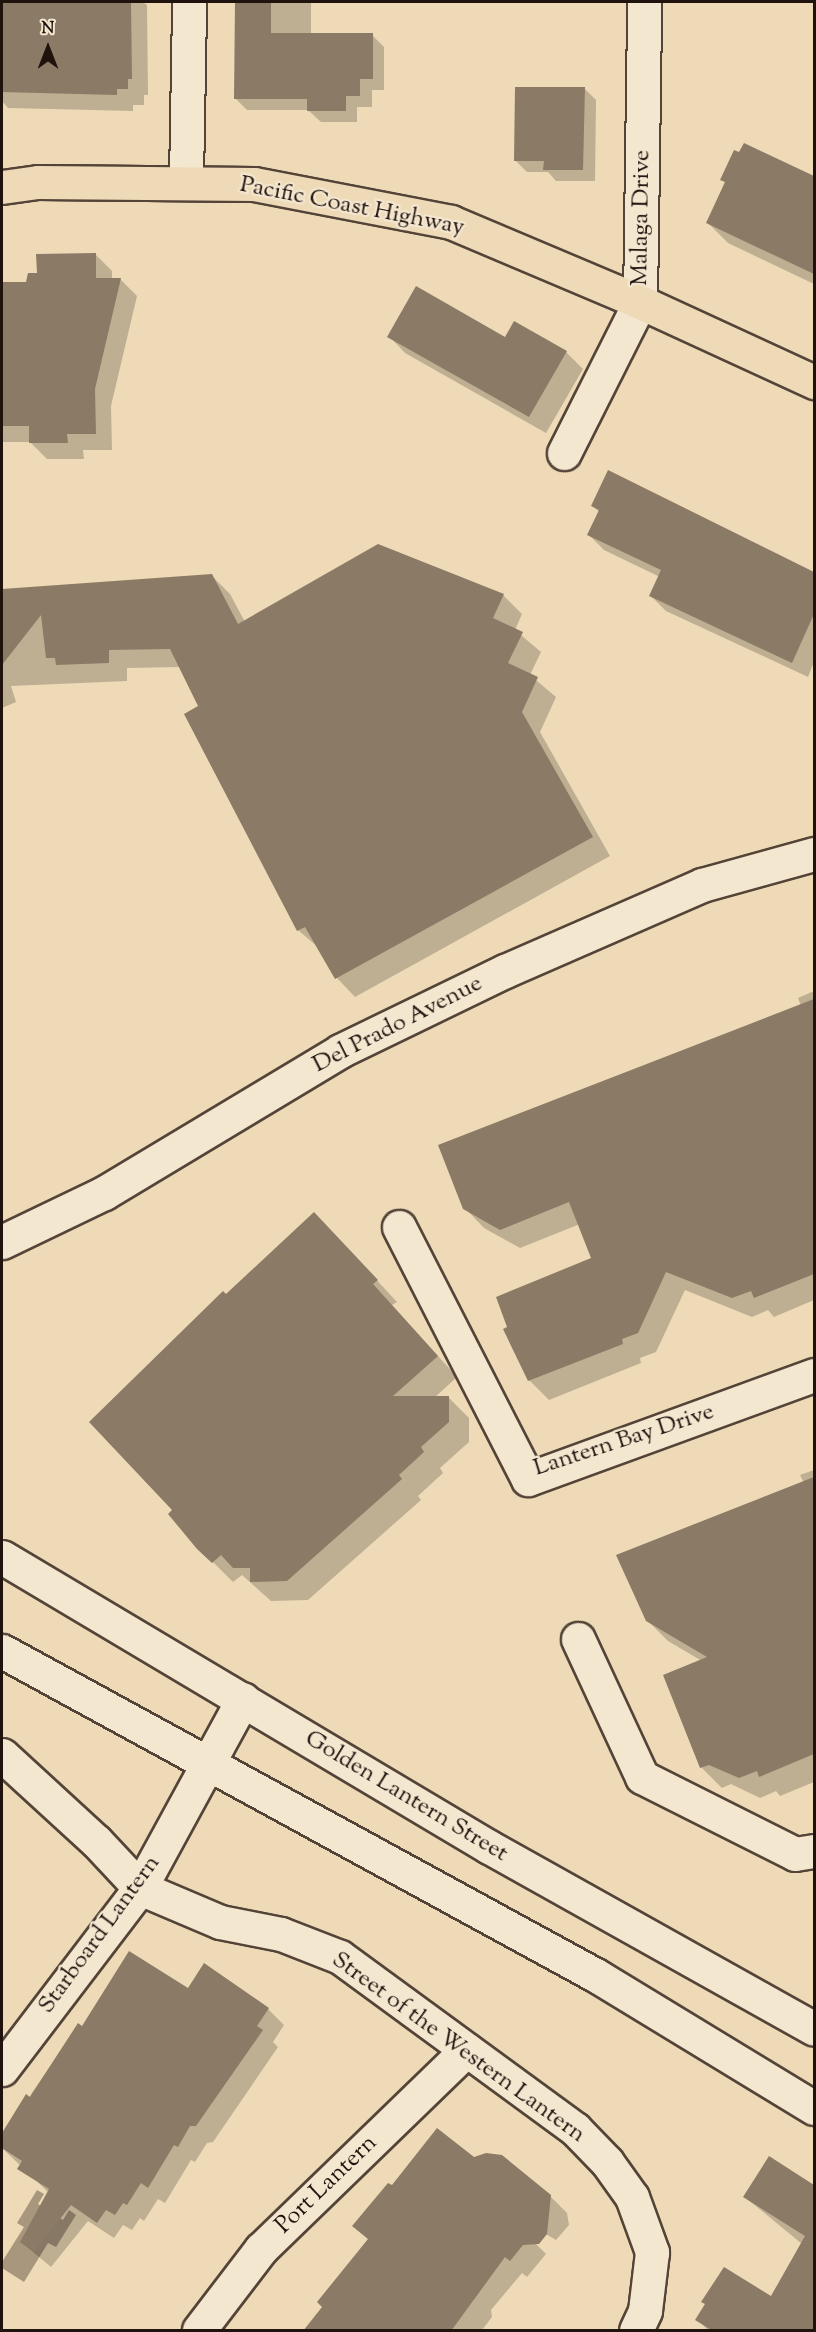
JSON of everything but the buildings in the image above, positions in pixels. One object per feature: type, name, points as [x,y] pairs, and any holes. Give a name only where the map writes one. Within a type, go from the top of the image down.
[{"type":"highway","name":"Pacific Coast Highway","points":[[2,188],[38,182],[186,180],[254,184],[451,222],[640,302],[814,382]]},
{"type":"street","points":[[186,180],[189,2]]},
{"type":"street","name":"Malaga Drive","points":[[564,453],[640,302],[644,2]]},
{"type":"street","name":"Del Prado Avenue","points":[[2,1242],[104,1193],[340,1052],[505,971],[702,885],[814,854]]},
{"type":"street","name":"Lantern Bay Drive","points":[[399,1227],[528,1479],[814,1375]]},
{"type":"street","name":"Golden Lantern Street","points":[[2,1557],[489,1847],[814,2029]]},
{"type":"street","points":[[578,1639],[642,1777],[795,1854],[814,1851]]},
{"type":"street","points":[[2,1651],[597,1976],[814,2108]]},
{"type":"street","name":"Starboard Lantern","points":[[2,2069],[140,1888],[209,1766],[243,1699]]},
{"type":"street","points":[[2,1755],[96,1841],[140,1888]]},
{"type":"street","name":"Street of the Western Lantern","points":[[140,1888],[220,1922],[281,1934],[340,1957],[575,2129],[607,2162],[632,2197],[652,2252],[645,2311],[636,2331]]},
{"type":"street","name":"Port Lantern","points":[[199,2331],[261,2249],[466,2050]]},
{"type":"shaded area","points":[[37,2190],[44,2194],[38,2204],[63,2220],[69,2210],[76,2215],[56,2247],[48,2243],[24,2282],[2,2268],[2,2262],[24,2227],[17,2223]]}]
